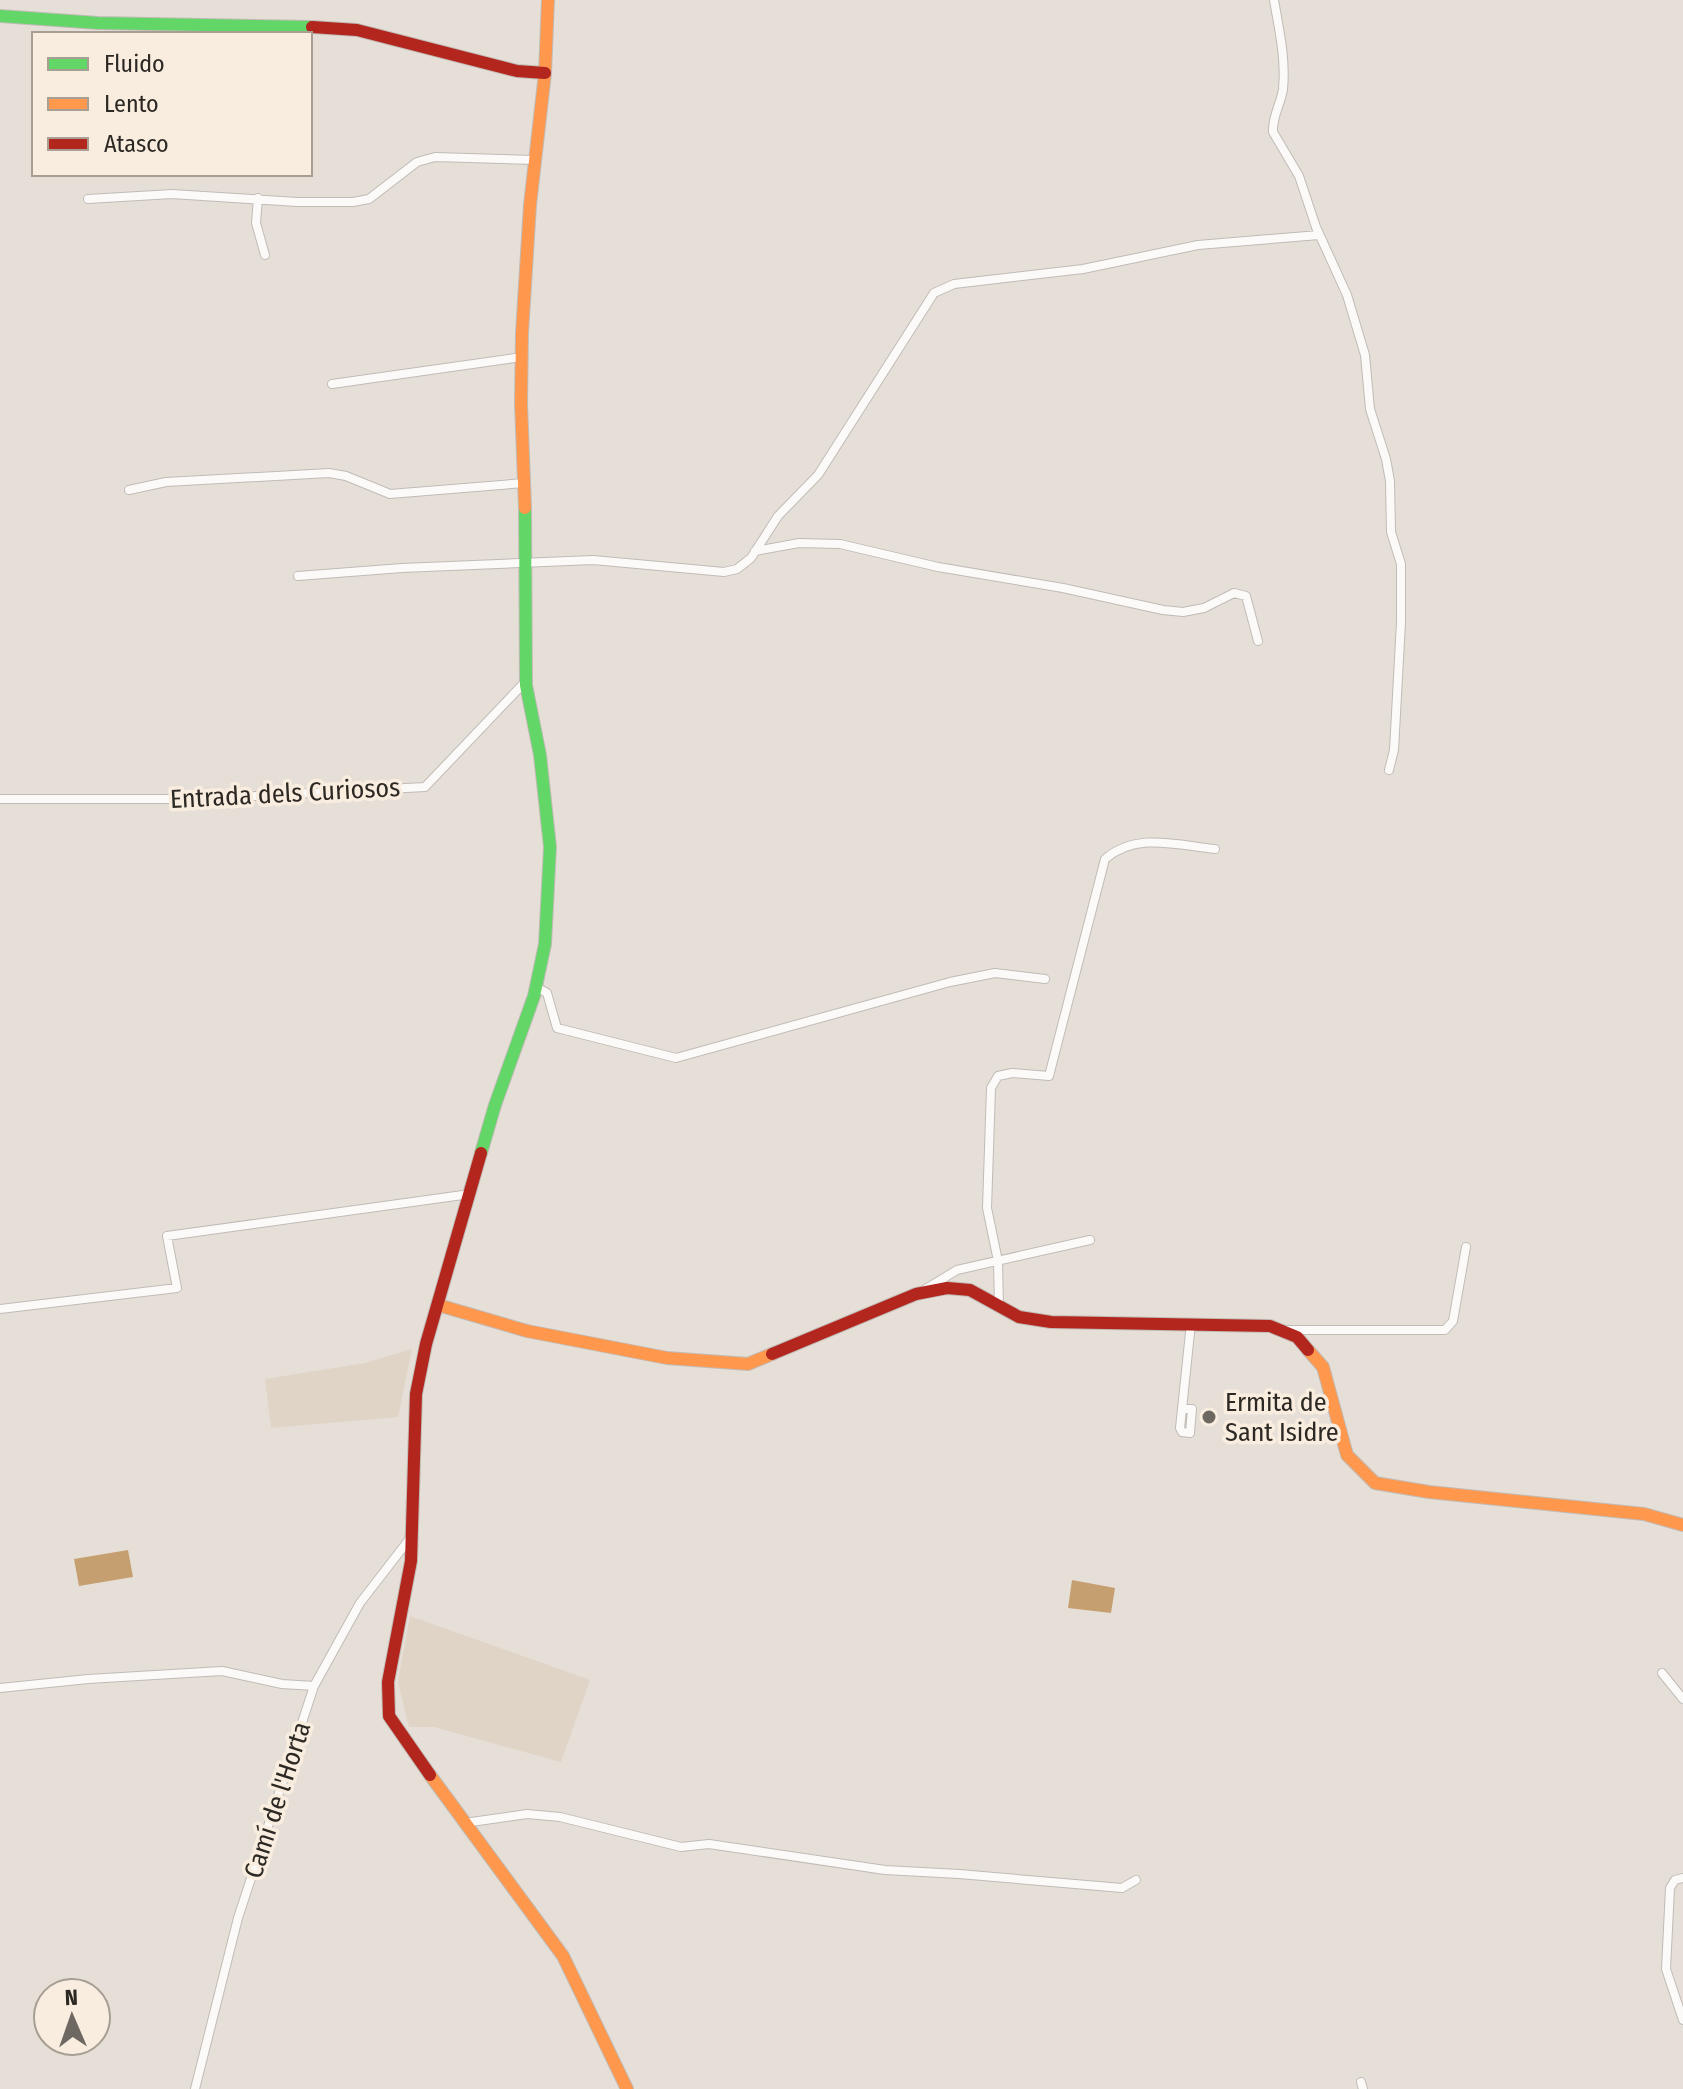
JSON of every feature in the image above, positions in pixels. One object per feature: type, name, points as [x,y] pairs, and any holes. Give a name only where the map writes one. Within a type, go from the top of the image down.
[{"type":"main road","points":[[548,0],[545,73],[530,205],[522,357],[526,681],[540,755],[550,847],[545,944],[536,987],[495,1105],[416,1394],[411,1561],[388,1682],[389,1716],[563,1956],[627,2089]]},
{"type":"main road","points":[[0,16],[98,23],[305,26],[357,30],[517,71],[545,73]]},
{"type":"main road","points":[[438,1305],[486,1323],[571,1341],[722,1365],[748,1364],[916,1294],[947,1288],[970,1290],[1019,1317],[1051,1322],[1270,1326],[1297,1337],[1323,1367],[1347,1455],[1375,1483],[1429,1492],[1644,1514],[1683,1525]]},
{"type":"street","points":[[1274,0],[1282,42],[1283,75],[1273,132],[1299,176],[1319,235],[1347,295],[1365,355],[1370,409],[1390,481],[1391,532],[1401,564],[1395,734],[1389,770]]},
{"type":"street","points":[[88,199],[172,194],[297,202],[353,202],[369,199],[417,162],[435,157],[535,160]]},
{"type":"street","points":[[258,198],[256,223],[265,255]]},
{"type":"street","points":[[298,576],[593,560],[724,572],[737,569],[755,551],[778,516],[818,475],[934,293],[954,284],[1083,269],[1198,245],[1319,235]]},
{"type":"street","points":[[332,384],[522,357]]},
{"type":"street","points":[[129,490],[166,482],[329,473],[346,476],[390,494],[524,483]]},
{"type":"street","points":[[755,551],[799,543],[840,544],[938,567],[1183,612],[1204,608],[1234,593],[1246,596],[1258,641]]},
{"type":"street","name":"Entrada dels Curiosos","points":[[0,799],[198,799],[425,787],[526,681]]},
{"type":"street","points":[[999,1307],[998,1261],[987,1208],[991,1088],[998,1076],[1012,1073],[1049,1076],[1105,859],[1118,848],[1136,842],[1215,849]]},
{"type":"street","points":[[536,987],[547,993],[557,1028],[676,1058],[950,982],[995,973],[1045,979]]},
{"type":"street","points":[[0,1309],[177,1288],[167,1236],[470,1194]]},
{"type":"street","points":[[916,1294],[957,1270],[1090,1240]]},
{"type":"street","points":[[1280,1330],[1445,1330],[1453,1321],[1466,1247]]},
{"type":"street","points":[[1182,1409],[1191,1323]]},
{"type":"street","name":"Camí de l'Horta","points":[[195,2089],[238,1918],[314,1686],[360,1603],[412,1535]]},
{"type":"street","points":[[0,1688],[222,1671],[282,1684],[314,1686]]},
{"type":"street","points":[[1662,1673],[1683,1699]]},
{"type":"street","points":[[464,1823],[527,1814],[560,1817],[681,1847],[709,1844],[885,1870],[1122,1888],[1136,1880]]},
{"type":"street","points":[[1683,1878],[1675,1880],[1670,1888],[1665,1954],[1666,1969],[1683,2020]]},
{"type":"shaded area","points":[[412,1349],[398,1417],[271,1428],[265,1379],[365,1363]]},
{"type":"shaded area","points":[[128,1550],[133,1577],[79,1586],[74,1559]]},
{"type":"shaded area","points":[[1072,1580],[1115,1588],[1111,1613],[1068,1608]]},
{"type":"shaded area","points":[[410,1616],[590,1680],[561,1762],[434,1727],[409,1727],[398,1682]]},
{"type":"traffic: fast","points":[[0,16],[98,23],[312,27]]},
{"type":"traffic: fast","points":[[481,1153],[534,996],[545,944],[550,847],[540,755],[526,685],[525,508]]},
{"type":"traffic: slow","points":[[525,508],[522,333],[530,205],[545,73],[548,0]]},
{"type":"traffic: slow","points":[[438,1305],[527,1331],[667,1358],[748,1364],[772,1354]]},
{"type":"traffic: slow","points":[[1308,1350],[1323,1367],[1347,1455],[1375,1483],[1429,1492],[1644,1514],[1683,1525]]},
{"type":"traffic: slow","points":[[430,1775],[563,1956],[627,2089]]},
{"type":"traffic: jam","points":[[312,27],[357,30],[517,71],[545,73]]},
{"type":"traffic: jam","points":[[430,1775],[389,1716],[388,1682],[411,1561],[416,1394],[426,1344],[481,1153]]},
{"type":"traffic: jam","points":[[772,1354],[916,1294],[947,1288],[970,1290],[1019,1317],[1051,1322],[1270,1326],[1297,1337],[1308,1350]]},
{"type":"place","name":"Ermita de Sant Isidre","points":[[1209,1417]]}]
